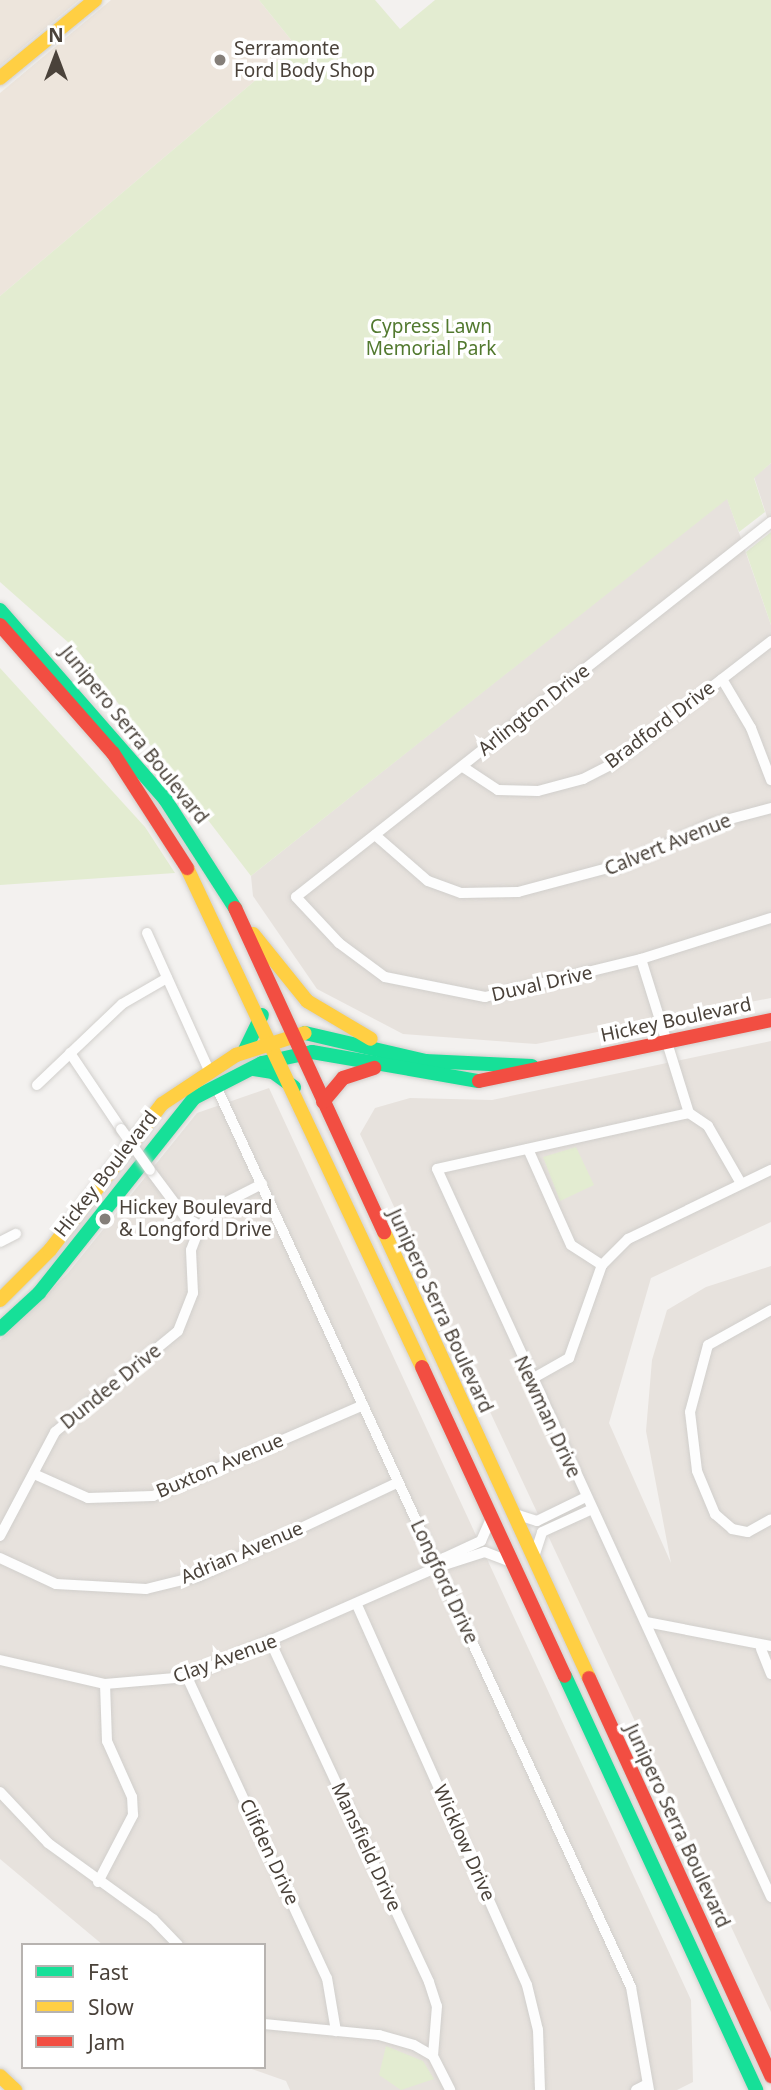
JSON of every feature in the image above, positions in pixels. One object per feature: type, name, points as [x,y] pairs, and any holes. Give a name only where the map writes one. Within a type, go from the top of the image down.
[{"type":"main road","points":[[0,78],[95,0]]},
{"type":"main road","name":"Junipero Serra Boulevard","points":[[0,610],[165,799],[232,901],[771,2076]]},
{"type":"main road","name":"Junipero Serra Boulevard","points":[[0,625],[91,725],[153,809],[204,895],[282,1056],[756,2090]]},
{"type":"main road","points":[[232,901],[307,1001],[406,1058]]},
{"type":"main road","points":[[243,1052],[262,1015]]},
{"type":"main road","name":"Hickey Boulevard","points":[[0,1329],[17,1315],[164,1127],[216,1086],[249,1069],[282,1056],[301,1052],[471,1083],[771,1020]]},
{"type":"main road","name":"Hickey Boulevard","points":[[1,1297],[50,1250],[155,1111],[209,1070],[243,1052],[292,1033],[334,1036],[406,1058],[548,1067]]},
{"type":"main road","points":[[323,1102],[343,1078],[380,1067]]},
{"type":"main road","points":[[249,1069],[273,1072],[296,1088]]},
{"type":"main road","points":[[0,2076],[15,2090]]},
{"type":"street","name":"Arlington Drive","points":[[296,897],[771,522]]},
{"type":"street","name":"Bradford Drive","points":[[463,767],[498,790],[538,791],[583,779],[771,641]]},
{"type":"street","points":[[722,679],[751,728],[771,780]]},
{"type":"street","name":"Calvert Avenue","points":[[375,835],[428,881],[461,893],[518,892],[627,863],[711,824],[771,808]]},
{"type":"street","name":"Duval Drive","points":[[296,897],[339,943],[385,977],[438,992],[485,997],[524,991],[641,959],[771,918]]},
{"type":"street","points":[[147,933],[209,1070]]},
{"type":"street","points":[[641,959],[689,1113],[708,1126],[739,1180]]},
{"type":"street","points":[[37,1085],[135,994],[167,978]]},
{"type":"street","points":[[71,1053],[121,1129],[185,1217],[200,1226],[215,1208],[262,1184]]},
{"type":"street","name":"Longford Drive","points":[[216,1086],[631,1987],[643,2089]]},
{"type":"street","name":"Newman Drive","points":[[689,1113],[437,1169],[584,1498],[646,1622],[770,1893]]},
{"type":"street","points":[[528,1149],[571,1245],[602,1265]]},
{"type":"street","points":[[530,1380],[569,1358],[602,1265],[664,1217],[739,1180],[771,1170]]},
{"type":"street","name":"Dundee Drive","points":[[0,1536],[55,1433],[178,1331],[193,1293],[191,1250],[200,1226]]},
{"type":"street","points":[[0,1241],[16,1234]]},
{"type":"street","points":[[1,1297],[17,1315]]},
{"type":"street","points":[[771,1310],[708,1345],[690,1412],[697,1471],[715,1514],[732,1530],[747,1531],[771,1518]]},
{"type":"street","name":"Buxton Avenue","points":[[34,1474],[88,1498],[153,1496],[363,1405]]},
{"type":"street","name":"Adrian Avenue","points":[[0,1558],[56,1584],[146,1590],[199,1576],[397,1483]]},
{"type":"street","points":[[511,1512],[537,1521],[584,1498]]},
{"type":"street","points":[[534,1561],[542,1532],[590,1510]]},
{"type":"street","name":"Clay Avenue","points":[[0,1660],[105,1684],[187,1677],[271,1643],[438,1567],[486,1535],[492,1511]]},
{"type":"street","name":"Clay Avenue","points":[[438,1567],[493,1551],[517,1569]]},
{"type":"street","name":"Wicklow Drive","points":[[357,1605],[527,1985],[538,2030],[540,2090]]},
{"type":"street","points":[[646,1622],[766,1648],[771,1674]]},
{"type":"street","name":"Mansfield Drive","points":[[271,1643],[429,1982],[437,2007],[433,2056]]},
{"type":"street","name":"Clifden Drive","points":[[187,1677],[327,1978],[336,2031]]},
{"type":"street","points":[[98,1882],[133,1815],[132,1797],[107,1741],[105,1684]]},
{"type":"street","points":[[0,1792],[48,1843],[98,1882],[153,1919],[176,1943]]},
{"type":"street","points":[[266,2024],[379,2035],[433,2056],[450,2090]]},
{"type":"shaded area","points":[[0,0],[79,0],[0,66]]},
{"type":"shaded area","points":[[111,0],[259,0],[296,46],[0,296],[0,93]]},
{"type":"shaded area","points":[[771,463],[771,529],[754,477]]},
{"type":"shaded area","points":[[727,498],[771,625],[771,998],[536,1044],[403,1034],[317,989],[253,896],[251,876]]},
{"type":"shaded area","points":[[771,1041],[771,1222],[651,1278],[609,1423],[671,1563],[646,1431],[652,1360],[667,1310],[706,1287],[771,1266],[771,2012],[360,1134],[375,1108],[410,1098],[492,1100]]},
{"type":"shaded area","points":[[269,1088],[691,2000],[693,2082],[677,2090],[290,2090],[286,2081],[252,2069],[266,2069],[266,1943],[101,1943],[0,1859],[0,1340],[68,1273],[197,1113]]},
{"type":"green space","name":"Cypress Lawn Memorial Park","points":[[259,0],[375,0],[400,29],[435,0],[771,0],[771,463],[754,478],[765,512],[739,532],[727,499],[251,876],[78,651],[0,582],[0,296],[296,46]]},
{"type":"green space","points":[[771,532],[771,625],[746,552]]},
{"type":"green space","points":[[0,668],[145,827],[175,873],[0,885]]},
{"type":"green space","points":[[576,1147],[594,1185],[560,1201],[543,1157]]},
{"type":"green space","points":[[386,2046],[423,2061],[434,2079],[401,2090],[379,2075]]},
{"type":"traffic: fast","points":[[0,610],[165,799],[235,908]]},
{"type":"traffic: fast","points":[[244,1052],[262,1015]]},
{"type":"traffic: fast","points":[[305,1033],[425,1061],[532,1066]]},
{"type":"traffic: fast","points":[[0,1329],[39,1293],[194,1098],[262,1063],[312,1052],[479,1081]]},
{"type":"traffic: fast","points":[[254,1069],[273,1072],[294,1087]]},
{"type":"traffic: fast","points":[[565,1676],[756,2090]]},
{"type":"traffic: slow","points":[[0,78],[95,0]]},
{"type":"traffic: slow","points":[[187,868],[422,1367]]},
{"type":"traffic: slow","points":[[253,934],[307,1001],[371,1039]]},
{"type":"traffic: slow","points":[[0,1300],[50,1250],[162,1104],[236,1055],[305,1033]]},
{"type":"traffic: slow","points":[[384,1232],[589,1678]]},
{"type":"traffic: slow","points":[[0,2076],[15,2090]]},
{"type":"traffic: jam","points":[[0,625],[113,753],[187,868]]},
{"type":"traffic: jam","points":[[235,908],[384,1232]]},
{"type":"traffic: jam","points":[[479,1081],[771,1020]]},
{"type":"traffic: jam","points":[[323,1102],[343,1078],[374,1068]]},
{"type":"traffic: jam","points":[[422,1367],[565,1676]]},
{"type":"traffic: jam","points":[[589,1678],[771,2076]]},
{"type":"place","name":"Serramonte Ford Body Shop","points":[[220,60]]},
{"type":"place","name":"Hickey Boulevard & Longford Drive","points":[[105,1219]]}]
